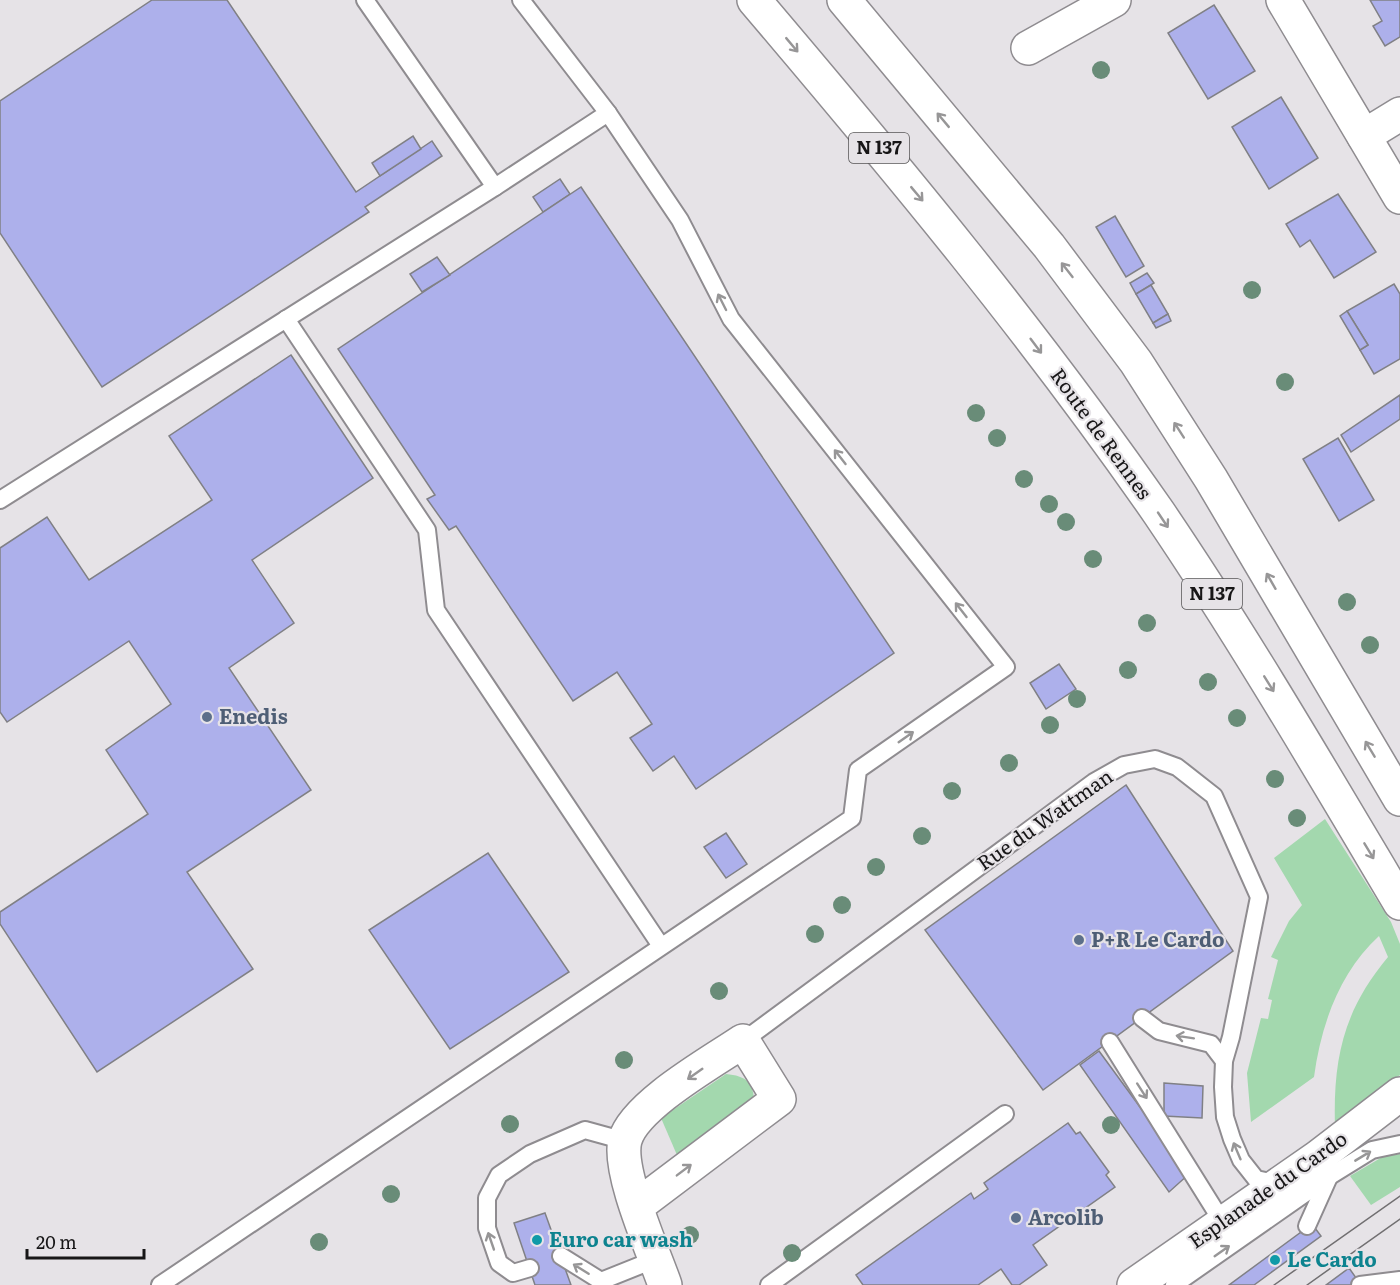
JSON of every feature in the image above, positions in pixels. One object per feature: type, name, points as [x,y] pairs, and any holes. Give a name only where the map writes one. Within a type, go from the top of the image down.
[{"type":"main road","name":"Route de Rennes","points":[[754,0],[944,228],[1096,425],[1218,602],[1400,903]]},
{"type":"main road","points":[[1028,48],[1114,0]]},
{"type":"main road","points":[[1282,0],[1400,197]]},
{"type":"main road","name":"N 137","points":[[845,1],[1049,246],[1136,362],[1211,479],[1400,799]]},
{"type":"main road","points":[[1364,136],[1400,114]]},
{"type":"main road","points":[[637,1206],[779,1099],[743,1041]]},
{"type":"main road","name":"Rue du Wattman","points":[[625,1140],[636,1119],[652,1104],[743,1041]]},
{"type":"main road","name":"Esplanade du Cardo","points":[[1134,1285],[1280,1184],[1400,1094]]},
{"type":"main road","points":[[625,1140],[628,1181],[661,1272]]},
{"type":"lane","points":[[365,0],[495,187]]},
{"type":"lane","points":[[160,1285],[852,818],[858,770],[1006,667],[731,319],[680,220],[608,113],[520,0]]},
{"type":"lane","points":[[0,500],[608,113]]},
{"type":"lane","points":[[286,319],[427,530],[436,610],[662,946]]},
{"type":"lane","name":"Rue du Wattman","points":[[743,1041],[1094,782],[1124,765],[1155,759],[1177,767],[1214,796],[1259,897],[1231,1037],[1224,1061],[1225,1117],[1241,1160],[1256,1179],[1280,1184]]},
{"type":"lane","points":[[1142,1018],[1159,1031],[1211,1044],[1224,1061]]},
{"type":"lane","points":[[1110,1042],[1223,1223]]},
{"type":"lane","points":[[769,1285],[1005,1114]]},
{"type":"lane","points":[[530,1268],[513,1273],[500,1263],[487,1228],[487,1198],[500,1174],[530,1154],[585,1130],[625,1140]]},
{"type":"lane","name":"Esplanade du Cardo","points":[[1174,1285],[1330,1176],[1372,1150],[1400,1144]]},
{"type":"lane","points":[[1307,1226],[1330,1176]]},
{"type":"lane","points":[[561,1256],[601,1284],[661,1272]]},
{"type":"lane","points":[[1360,1285],[1400,1281]]},
{"type":"lane","points":[[1396,1285],[1400,1281]]},
{"type":"green space","points":[[1325,819],[1391,922],[1400,944],[1400,1075],[1335,1127],[1336,1079],[1344,1037],[1360,997],[1388,957],[1379,936],[1353,966],[1334,1001],[1321,1038],[1314,1077],[1251,1122],[1247,1073],[1261,1018],[1268,1019],[1272,1000],[1268,999],[1278,960],[1271,957],[1289,921],[1302,905],[1274,858]]},
{"type":"green space","points":[[726,1074],[739,1076],[748,1081],[754,1096],[754,1103],[680,1162],[661,1118]]},
{"type":"green space","points":[[1400,1154],[1400,1187],[1371,1205],[1350,1176],[1384,1156]]},
{"type":"building","points":[[152,0],[227,0],[356,192],[432,141],[442,156],[365,207],[369,212],[102,387],[0,233],[0,101]]},
{"type":"building","points":[[1370,0],[1400,0],[1400,37],[1385,46],[1373,26],[1382,21]]},
{"type":"building","points":[[1214,5],[1255,71],[1208,99],[1168,33]]},
{"type":"building","points":[[1281,97],[1318,158],[1269,189],[1232,127]]},
{"type":"building","points":[[413,136],[421,149],[380,176],[372,163]]},
{"type":"building","points":[[560,179],[570,194],[543,212],[533,197]]},
{"type":"building","points":[[581,187],[894,653],[696,789],[674,756],[653,771],[630,738],[652,724],[617,672],[573,701],[456,526],[449,530],[427,499],[435,495],[338,349]]},
{"type":"building","points":[[1338,194],[1376,252],[1334,278],[1310,240],[1300,247],[1286,224]]},
{"type":"building","points":[[1115,216],[1144,266],[1126,277],[1096,227]]},
{"type":"building","points":[[437,257],[450,275],[422,292],[410,274]]},
{"type":"building","points":[[1147,273],[1154,283],[1136,294],[1130,283]]},
{"type":"building","points":[[1394,284],[1400,294],[1400,359],[1374,374],[1360,350],[1368,345],[1347,311]]},
{"type":"building","points":[[1151,285],[1168,314],[1153,323],[1136,294]]},
{"type":"building","points":[[1347,311],[1368,345],[1360,350],[1340,316]]},
{"type":"building","points":[[1168,314],[1171,321],[1156,328],[1153,323]]},
{"type":"building","name":"Enedis","points":[[291,355],[373,478],[252,560],[294,623],[229,668],[311,790],[187,872],[253,969],[97,1072],[0,924],[0,912],[148,814],[106,750],[171,704],[129,641],[7,722],[0,712],[0,548],[47,517],[89,580],[212,500],[169,436]]},
{"type":"building","points":[[1400,395],[1400,419],[1351,452],[1341,435]]},
{"type":"building","points":[[1338,438],[1374,500],[1339,521],[1303,459]]},
{"type":"building","points":[[1059,664],[1076,689],[1046,709],[1030,683]]},
{"type":"building","name":"P+R Le Cardo","points":[[1126,785],[1233,951],[1043,1090],[925,930]]},
{"type":"building","points":[[726,833],[747,864],[726,878],[704,847]]},
{"type":"building","points":[[488,853],[569,972],[450,1049],[369,930]]},
{"type":"building","points":[[1099,1051],[1189,1174],[1169,1192],[1080,1065]]},
{"type":"building","points":[[1164,1083],[1203,1086],[1202,1118],[1164,1116]]},
{"type":"building","points":[[1068,1123],[1076,1134],[1080,1132],[1109,1172],[1106,1175],[1115,1187],[1033,1245],[1047,1265],[1019,1285],[1012,1285],[1001,1269],[978,1285],[863,1285],[856,1275],[971,1193],[974,1199],[988,1189],[984,1183]]},
{"type":"building","name":"Euro car wash","points":[[545,1213],[571,1285],[535,1285],[514,1223]]},
{"type":"building","name":"Le Cardo","points":[[1312,1224],[1321,1236],[1254,1285],[1229,1285]]},
{"type":"building","name":"Le Cardo","points":[[1349,1268],[1359,1282],[1355,1285],[1326,1285]]},
{"type":"tram line","points":[[1274,1285],[1400,1196]]},
{"type":"tram line","points":[[1307,1285],[1400,1219]]},
{"type":"place","name":"Enedis","points":[[207,717]]},
{"type":"place","name":"P+R Le Cardo","points":[[1079,940]]},
{"type":"place","name":"Arcolib","points":[[1016,1218]]},
{"type":"place","name":"Euro car wash","points":[[537,1240]]},
{"type":"place","name":"Le Cardo","points":[[1275,1260]]}]
